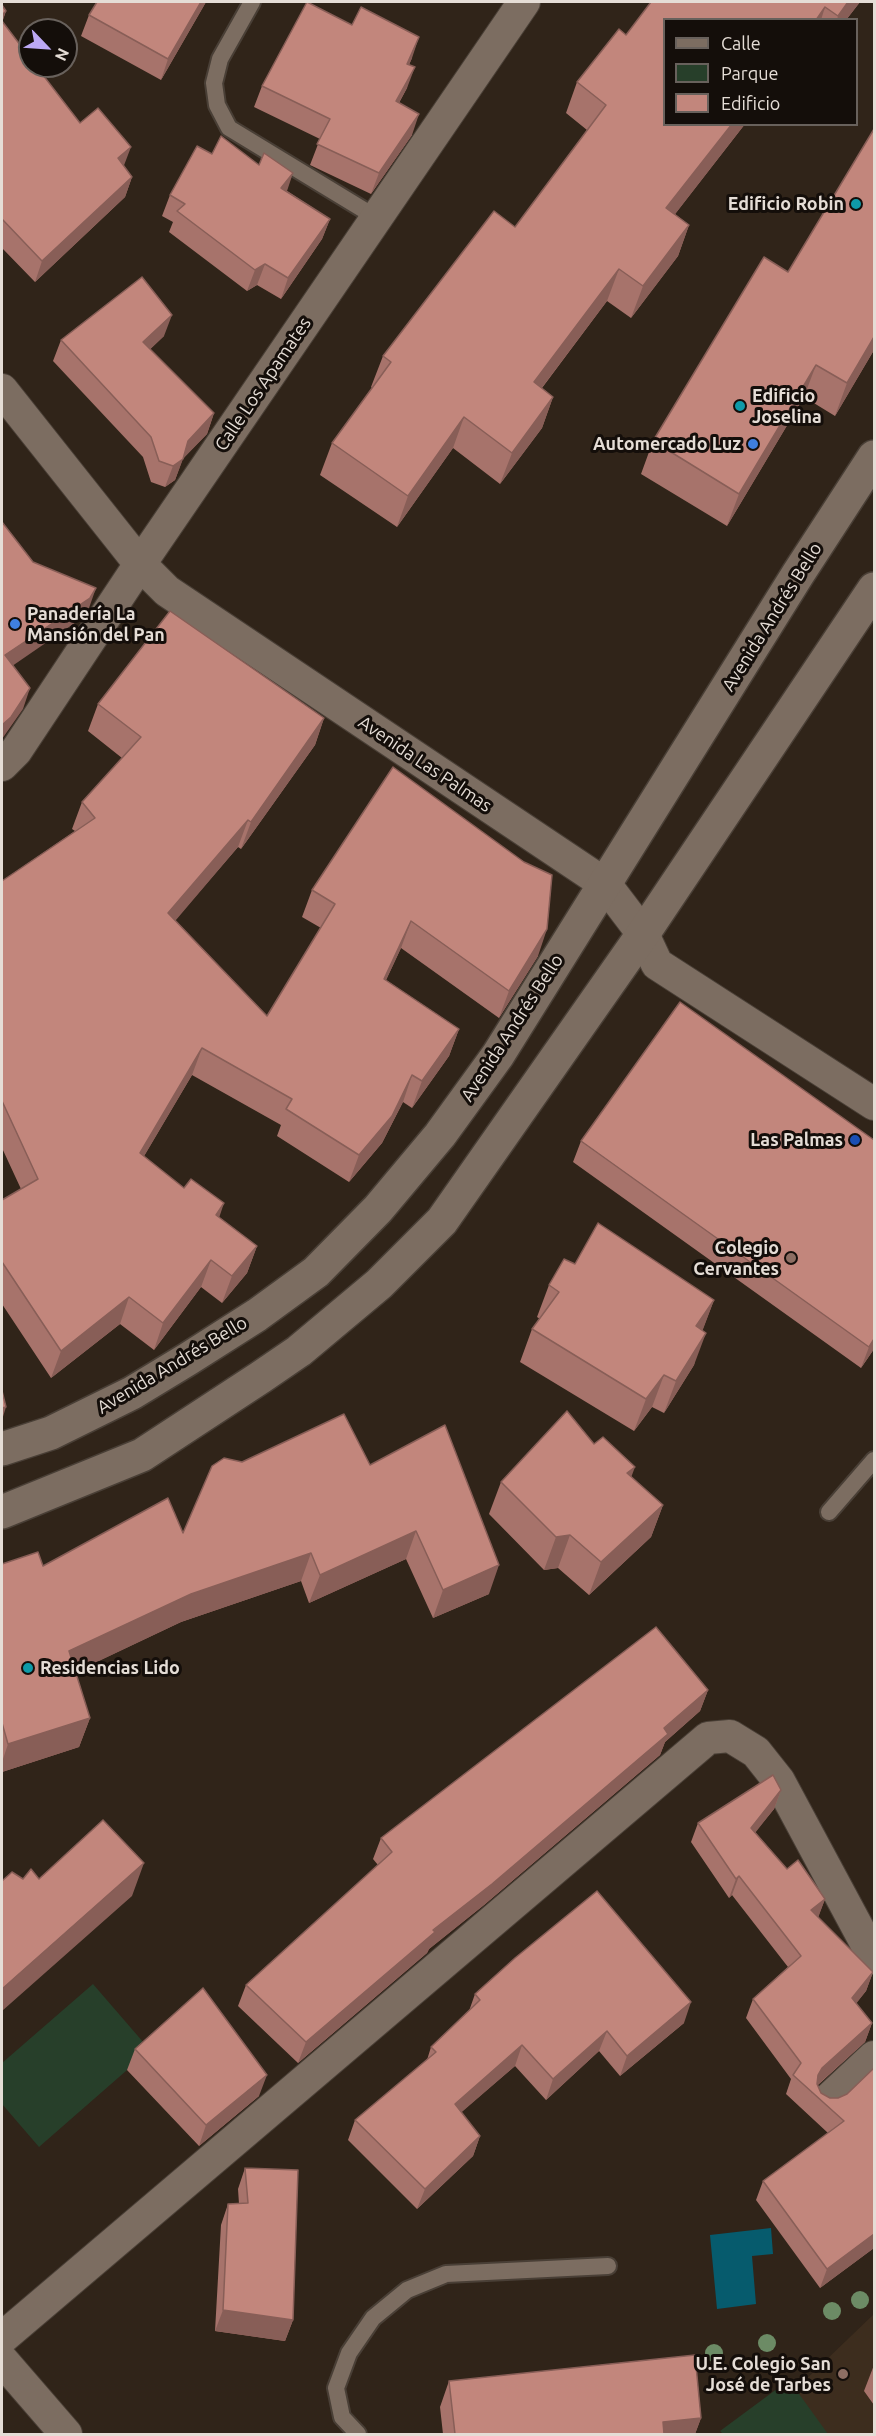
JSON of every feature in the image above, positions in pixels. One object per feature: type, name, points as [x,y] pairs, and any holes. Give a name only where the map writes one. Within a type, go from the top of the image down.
[{"type":"street","name":"Calle Los Apamates","points":[[2,765],[16,751],[140,564],[524,2]]},
{"type":"street","name":"Avenida Las Palmas","points":[[2,390],[140,564],[167,591],[605,884],[644,934],[657,964],[874,1104]]},
{"type":"street","name":"Avenida Andrés Bello","points":[[2,1449],[51,1433],[132,1393],[257,1315],[316,1272],[378,1209],[467,1099],[498,1055],[798,574],[874,457]]},
{"type":"street","points":[[2,1512],[142,1455],[298,1351],[380,1284],[442,1221],[644,934],[874,589]]},
{"type":"street","points":[[2,2338],[708,1738],[730,1736],[756,1752],[779,1781],[874,1958]]},
{"type":"street","points":[[828,2100],[874,2057]]},
{"type":"street","points":[[2,2360],[66,2434]]},
{"type":"lane","points":[[252,2],[220,58],[214,83],[217,105],[229,128],[377,218]]},
{"type":"lane","points":[[829,1512],[874,1460]]},
{"type":"lane","points":[[358,2434],[342,2417],[336,2388],[349,2353],[372,2318],[407,2290],[446,2274],[608,2266]]},
{"type":"shaded area","name":"U.E. Colegio San José de Tarbes","points":[[874,2314],[874,2434],[749,2434]]},
{"type":"green space","points":[[93,1984],[150,2050],[39,2147],[2,2104],[2,2063]]},
{"type":"green space","points":[[789,2380],[828,2434],[723,2434],[720,2431]]},
{"type":"water","points":[[771,2228],[773,2254],[752,2256],[756,2304],[717,2309],[710,2235]]},
{"type":"building","points":[[97,2],[201,2],[168,59],[89,15]]},
{"type":"building","points":[[307,2],[352,25],[361,7],[419,37],[407,64],[415,67],[396,101],[419,114],[379,173],[317,144],[330,119],[262,86]]},
{"type":"building","points":[[651,2],[848,2],[838,16],[825,7],[817,18],[663,18],[663,126],[730,126],[666,208],[689,225],[643,286],[619,269],[534,382],[553,397],[512,453],[464,417],[408,496],[332,443],[391,362],[383,356],[494,211],[515,227],[606,105],[577,82],[619,29],[626,35]]},
{"type":"building","points":[[2,21],[18,42],[18,78],[45,78],[80,123],[98,108],[131,147],[118,158],[132,177],[42,261],[2,219]]},
{"type":"building","points":[[874,129],[874,337],[847,383],[816,365],[739,494],[653,441],[764,257],[788,272]]},
{"type":"building","points":[[221,136],[259,165],[264,153],[293,173],[281,188],[330,219],[288,278],[265,264],[255,270],[177,211],[185,204],[170,195],[197,146],[212,154]]},
{"type":"building","points":[[142,277],[172,315],[143,342],[214,413],[188,441],[183,459],[173,466],[159,461],[151,437],[61,340]]},
{"type":"building","points":[[2,522],[33,562],[96,588],[90,598],[5,655],[30,688],[11,717],[2,725]]},
{"type":"building","points":[[170,611],[324,718],[251,822],[248,820],[168,913],[267,1016],[335,904],[312,890],[393,767],[524,862],[552,875],[547,929],[509,991],[411,921],[384,979],[459,1029],[422,1081],[412,1075],[392,1116],[359,1155],[286,1109],[292,1099],[202,1048],[140,1153],[184,1188],[191,1179],[224,1203],[216,1215],[257,1246],[232,1276],[211,1260],[163,1323],[129,1297],[61,1351],[2,1262],[2,1200],[38,1179],[2,1101],[2,881],[95,818],[82,802],[141,737],[98,704]]},
{"type":"building","name":"Colegio Cervantes","points":[[680,1002],[874,1140],[874,1339],[869,1347],[581,1141]]},
{"type":"building","points":[[598,1223],[714,1300],[696,1326],[706,1333],[676,1381],[664,1375],[646,1399],[532,1329],[559,1292],[549,1285],[564,1259],[575,1264]]},
{"type":"building","points":[[2,1391],[6,1407],[2,1408]]},
{"type":"building","points":[[567,1411],[594,1444],[603,1437],[635,1467],[627,1473],[663,1505],[601,1562],[570,1535],[556,1537],[501,1482]]},
{"type":"building","points":[[344,1414],[370,1465],[445,1425],[499,1565],[443,1590],[416,1531],[320,1575],[311,1553],[191,1594],[69,1651],[90,1718],[8,1744],[2,1723],[2,1564],[38,1552],[43,1566],[168,1498],[183,1533],[212,1466],[224,1458],[242,1462]]},
{"type":"building","points":[[656,1627],[708,1690],[664,1728],[668,1734],[492,1884],[433,1930],[435,1932],[306,2042],[246,1985],[392,1852],[381,1838]]},
{"type":"building","points":[[773,1775],[781,1790],[751,1828],[787,1869],[798,1860],[825,1899],[811,1910],[873,1972],[852,1998],[872,2023],[822,2068],[817,2084],[821,2093],[830,2098],[838,2098],[847,2094],[874,2068],[874,2234],[827,2269],[763,2181],[844,2121],[793,2075],[801,2063],[753,1999],[801,1956],[739,1876],[736,1879],[698,1823]]},
{"type":"building","points":[[103,1820],[144,1863],[2,1989],[2,1881],[12,1872],[23,1879],[31,1869],[39,1879]]},
{"type":"building","points":[[597,1891],[691,2002],[627,2056],[607,2031],[553,2079],[522,2045],[455,2104],[480,2136],[425,2189],[355,2120],[436,2052],[431,2047],[480,2000],[475,1994]]},
{"type":"building","points":[[203,1988],[267,2075],[206,2125],[135,2049]]},
{"type":"building","points":[[245,2168],[298,2170],[293,2320],[223,2310],[228,2204],[248,2203]]},
{"type":"building","points":[[695,2355],[701,2418],[663,2422],[664,2434],[455,2434],[449,2381]]},
{"type":"place","name":"Edificio Robin","points":[[856,204]]},
{"type":"place","name":"Edificio Joselina","points":[[740,406]]},
{"type":"place","name":"Automercado Luz","points":[[753,444]]},
{"type":"place","name":"Panadería La Mansión del Pan","points":[[15,624]]},
{"type":"place","name":"Las Palmas","points":[[855,1140]]},
{"type":"place","name":"Colegio Cervantes","points":[[791,1258]]},
{"type":"place","name":"Residencias Lido","points":[[28,1668]]},
{"type":"place","name":"U.E. Colegio San José de Tarbes","points":[[843,2374]]}]
